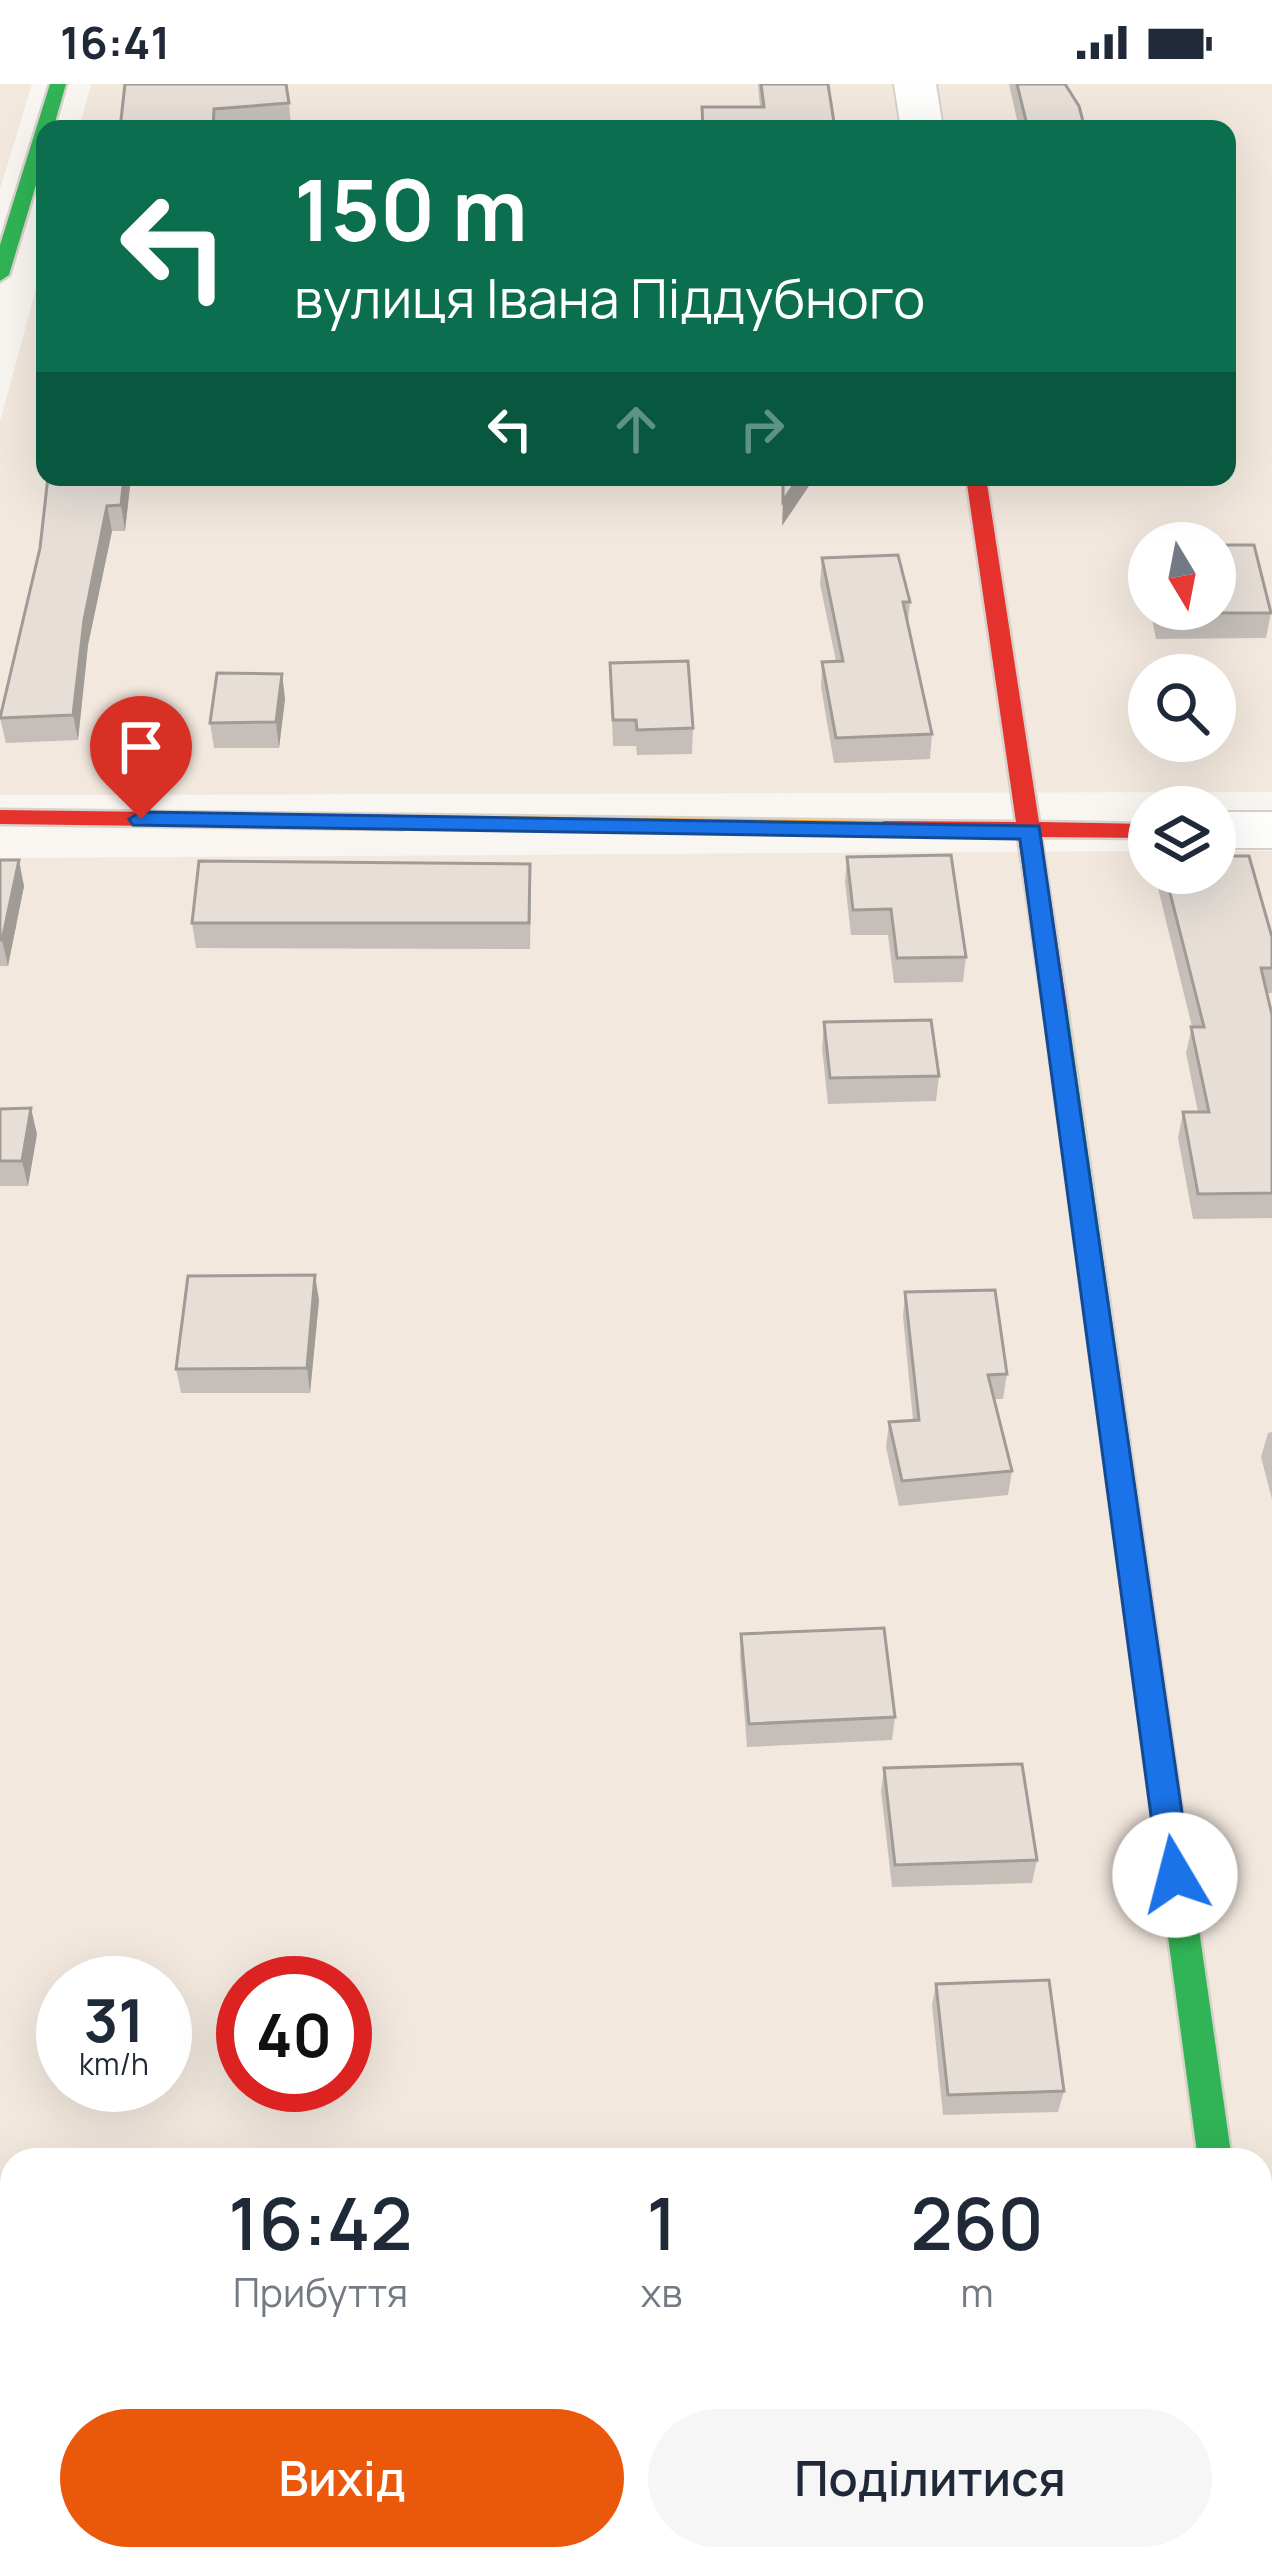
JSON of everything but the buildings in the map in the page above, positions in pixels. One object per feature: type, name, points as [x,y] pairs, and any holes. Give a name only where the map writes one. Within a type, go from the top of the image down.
[{"type":"street","points":[[47,120],[58,84]]},
{"type":"street","points":[[915,84],[921,120]]},
{"type":"street","points":[[0,275],[36,156]]},
{"type":"street","points":[[977,486],[1031,831],[1213,2148]]},
{"type":"street","points":[[0,818],[1128,831]]},
{"type":"street","points":[[1236,830],[1272,830]]},
{"type":"shaded area","points":[[0,84],[32,84],[0,189]]},
{"type":"shaded area","points":[[91,84],[1272,84],[1272,792],[1236,792],[1236,786],[1128,786],[1128,792],[0,795],[0,422],[36,288],[36,486],[1236,486],[1236,120],[81,120]]},
{"type":"shaded area","points":[[1128,851],[1128,894],[1236,894],[1236,851],[1272,851],[1272,2148],[0,2148],[0,858]]},
{"type":"traffic: fast","points":[[47,120],[58,84]]},
{"type":"traffic: fast","points":[[0,275],[36,156]]},
{"type":"traffic: fast","points":[[1056,1013],[1213,2148]]},
{"type":"traffic: slow","points":[[403,822],[884,828]]},
{"type":"traffic: jam","points":[[977,486],[1056,1013]]},
{"type":"traffic: jam","points":[[0,817],[403,822]]},
{"type":"traffic: jam","points":[[884,828],[1128,831]]},
{"type":"route","points":[[141,819],[1031,831],[1175,1875]]}]
